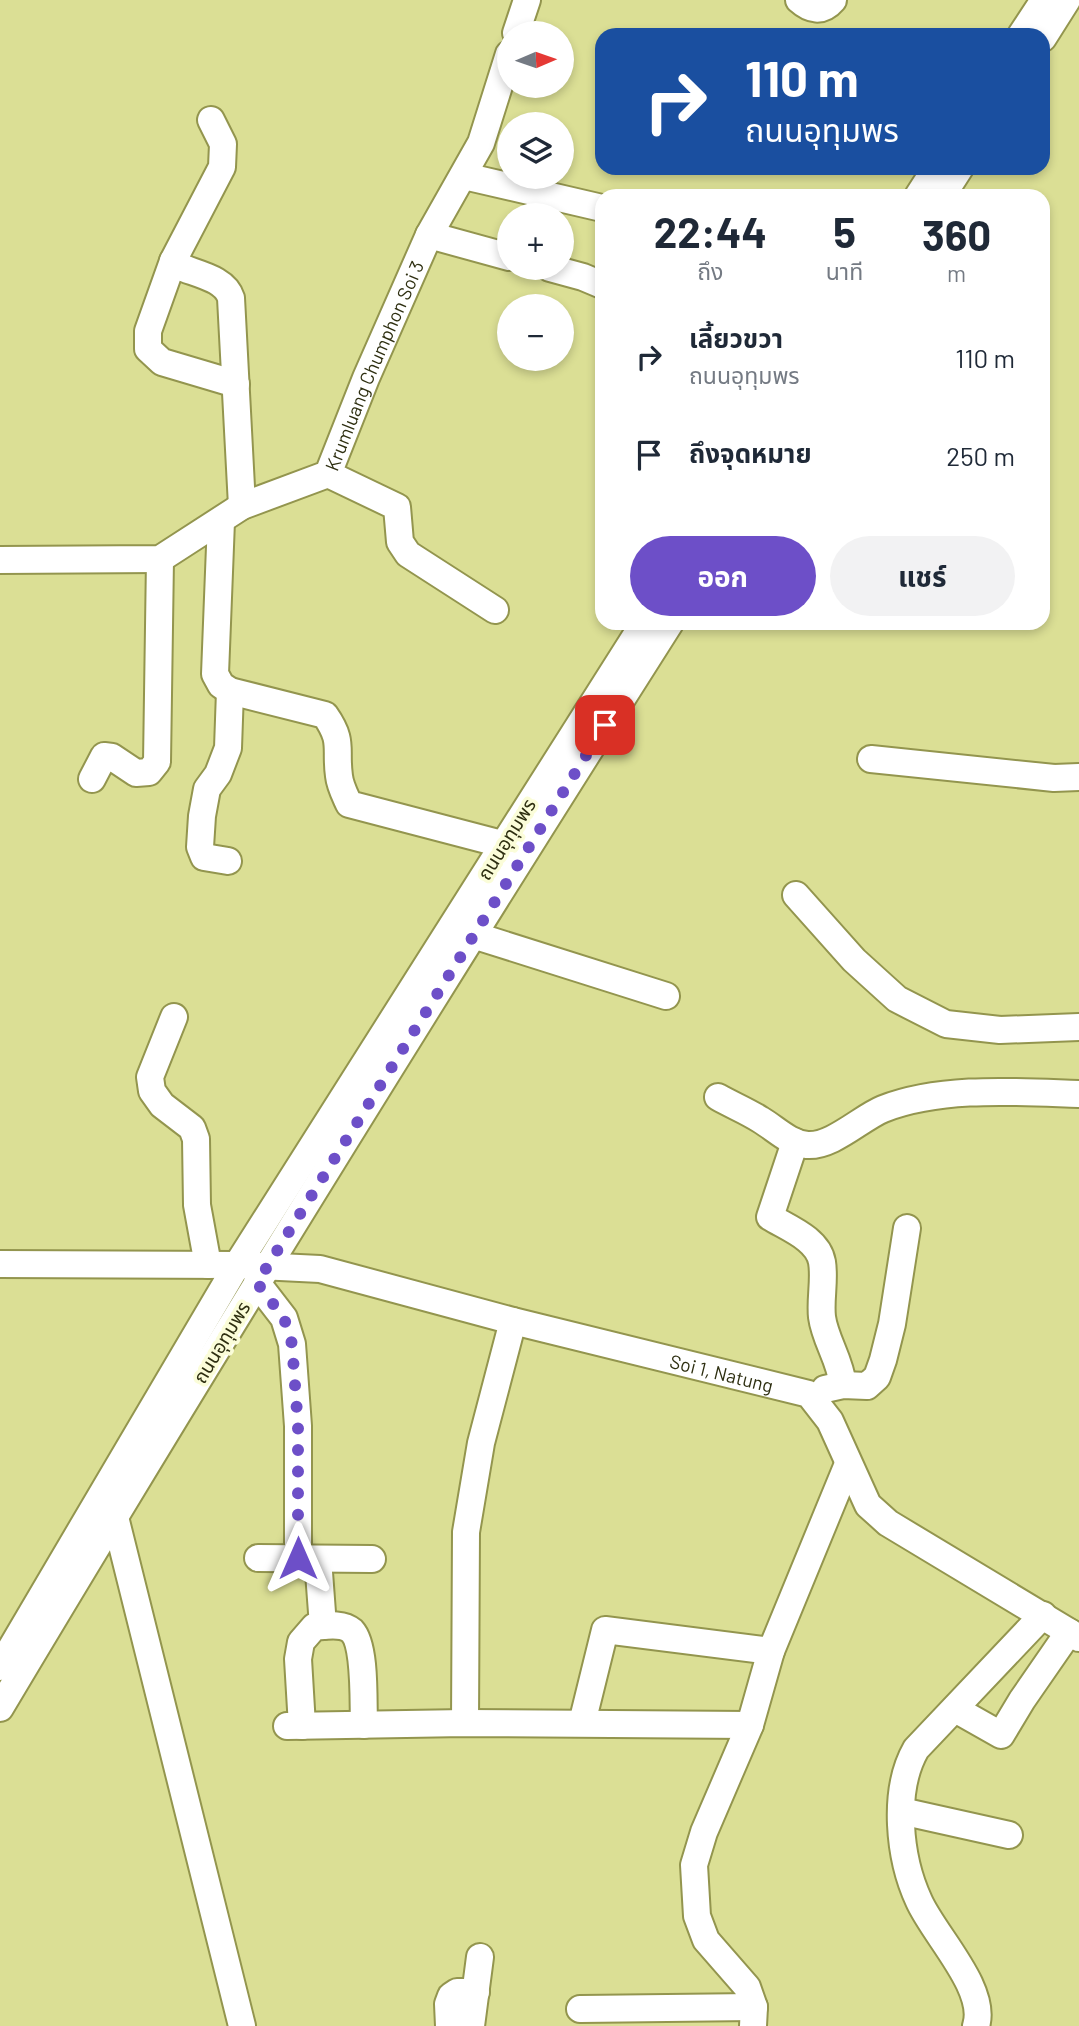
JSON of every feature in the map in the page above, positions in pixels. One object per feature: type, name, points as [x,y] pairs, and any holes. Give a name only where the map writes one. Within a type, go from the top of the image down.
[{"type":"street","points":[[520,21],[527,0]]},
{"type":"street","points":[[799,0],[808,9],[819,9],[833,0]]},
{"type":"street","points":[[1026,28],[1044,0]]},
{"type":"street","points":[[1049,28],[1067,0]]},
{"type":"street","name":"Krumluang Chumphon Soi 3","points":[[160,559],[231,513],[328,474],[366,378],[429,235],[481,143],[497,92]]},
{"type":"street","points":[[211,120],[223,144],[222,167],[173,261],[148,331],[148,349],[162,362],[236,384]]},
{"type":"street","points":[[464,176],[595,206]]},
{"type":"street","points":[[429,235],[497,254]]},
{"type":"street","points":[[173,261],[178,266],[220,283],[229,289],[232,298],[236,384],[231,513],[215,674],[221,685],[230,691],[325,715],[336,730],[339,744],[339,777],[349,804],[502,844]]},
{"type":"street","points":[[574,274],[595,282]]},
{"type":"street","points":[[328,474],[397,507],[400,542],[408,554],[495,610]]},
{"type":"street","points":[[0,560],[160,559],[158,762],[149,772],[136,773],[112,757],[104,756],[92,779]]},
{"type":"street","name":"ถนนอุทุมพร","points":[[0,1667],[237,1265],[640,630]]},
{"type":"street","name":"ถนนอุทุมพร","points":[[0,1708],[263,1274],[666,630]]},
{"type":"street","points":[[228,861],[204,857],[200,847],[207,789],[218,774],[228,748],[230,691]]},
{"type":"street","points":[[871,760],[1054,778],[1079,777]]},
{"type":"street","points":[[796,895],[854,960],[897,999],[946,1024],[1000,1030],[1079,1027]]},
{"type":"street","points":[[473,935],[666,996]]},
{"type":"street","points":[[174,1017],[150,1077],[152,1091],[162,1105],[192,1128],[196,1139],[197,1205],[208,1265]]},
{"type":"street","points":[[718,1097],[760,1119],[795,1142],[809,1145],[823,1143],[883,1109],[925,1098],[967,1093],[1079,1094]]},
{"type":"street","points":[[795,1142],[770,1217],[818,1250],[822,1262],[822,1319],[838,1359],[842,1385]]},
{"type":"street","points":[[907,1228],[892,1324],[877,1377],[867,1386],[842,1385],[809,1394],[830,1420],[868,1505],[888,1523],[1074,1635],[1001,1735],[955,1709]]},
{"type":"street","name":"Soi 1, Natung","points":[[0,1264],[237,1265],[263,1274],[320,1269],[513,1321],[809,1394]]},
{"type":"street","points":[[263,1274],[284,1318],[292,1344],[308,1559],[323,1626]]},
{"type":"street","points":[[465,1723],[466,1532],[481,1443],[513,1321]]},
{"type":"street","points":[[580,2009],[753,2016],[747,1987],[706,1940],[697,1916],[694,1865],[704,1832],[750,1725],[771,1651],[848,1464]]},
{"type":"street","points":[[115,1517],[242,2026]]},
{"type":"street","points":[[258,1558],[372,1559]]},
{"type":"street","points":[[976,2026],[979,2016],[972,1988],[919,1902],[911,1879],[901,1811],[902,1786],[906,1766],[916,1749],[1043,1615]]},
{"type":"street","points":[[364,1725],[360,1644],[351,1630],[340,1625],[314,1627],[301,1642],[295,1726],[364,1725],[465,1723],[750,1725]]},
{"type":"street","points":[[582,1723],[605,1630],[771,1651]]},
{"type":"street","points":[[901,1811],[1009,1835]]},
{"type":"street","points":[[471,2026],[480,1957]]},
{"type":"street","points":[[449,2026],[448,2004],[451,1996],[457,1992],[476,1992]]},
{"type":"route","points":[[298,1558],[298,1426],[292,1344],[284,1318],[257,1283],[605,725]]}]
